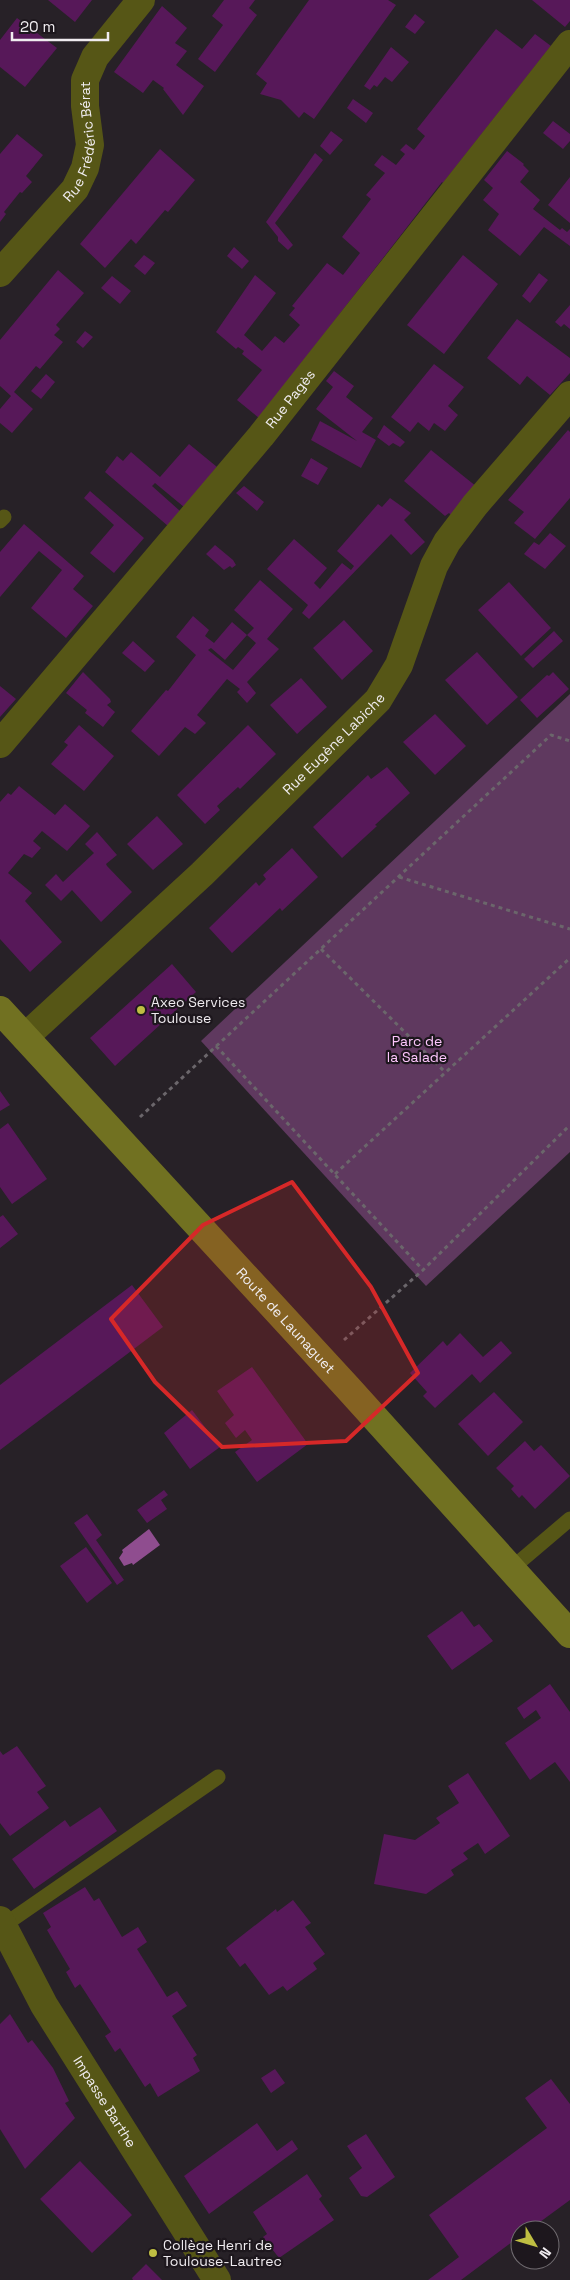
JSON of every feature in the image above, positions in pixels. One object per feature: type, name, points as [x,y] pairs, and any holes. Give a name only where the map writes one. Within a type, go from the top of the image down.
[{"type":"main road","name":"Route de Launaguet","points":[[0,1010],[323,1361],[570,1634]]},
{"type":"street","name":"Rue Frédéric Bérat","points":[[0,273],[75,189],[85,168],[90,145],[85,106],[85,80],[95,57],[141,0]]},
{"type":"street","name":"Rue Pagès","points":[[0,744],[261,436],[570,44]]},
{"type":"street","name":"Rue Eugène Labiche","points":[[25,1037],[202,874],[378,700],[399,665],[434,566],[447,542],[475,505],[570,395]]},
{"type":"street","name":"Impasse Barthe","points":[[2,1922],[44,2005],[217,2280]]},
{"type":"lane","points":[[511,1568],[570,1519]]},
{"type":"lane","points":[[2,1922],[218,1777]]},
{"type":"path","points":[[118,1138],[551,734],[570,741]]},
{"type":"path","points":[[399,877],[570,929]]},
{"type":"path","points":[[321,949],[445,1072]]},
{"type":"path","points":[[335,1174],[570,958]]},
{"type":"path","points":[[216,1046],[423,1270]]},
{"type":"path","points":[[323,1361],[423,1270],[570,1125]]},
{"type":"highlighted area","points":[[292,1182],[371,1287],[418,1373],[346,1441],[222,1447],[155,1382],[111,1319],[203,1225]]},
{"type":"green space","name":"Parc de la Salade","points":[[570,694],[570,1152],[426,1286],[201,1041]]},
{"type":"shaded area","points":[[149,1529],[160,1545],[133,1565],[132,1563],[124,1566],[119,1558],[123,1552],[122,1550]]},
{"type":"building","points":[[48,0],[92,0],[75,22]]},
{"type":"building","points":[[224,0],[255,0],[249,8],[257,15],[215,72],[198,59],[223,25],[212,16]]},
{"type":"building","points":[[309,0],[388,0],[396,5],[314,119],[304,112],[299,118],[281,100],[260,94],[267,83],[256,74]]},
{"type":"building","points":[[532,0],[570,0],[570,21],[565,27]]},
{"type":"building","points":[[162,6],[187,28],[175,43],[187,51],[176,65],[204,86],[183,115],[164,88],[153,80],[143,93],[114,72]]},
{"type":"building","points":[[415,14],[425,22],[415,34],[405,27]]},
{"type":"building","points":[[17,18],[57,48],[25,87],[0,67],[0,40]]},
{"type":"building","points":[[496,29],[522,49],[535,34],[551,46],[442,182],[259,418],[237,400],[262,370],[242,354],[244,351],[238,347],[236,349],[216,332],[255,275],[276,293],[244,335],[262,351],[275,336],[284,343],[300,325],[289,315],[295,308],[292,306],[327,263],[343,275],[360,253],[342,237],[371,199],[366,195],[385,173],[374,165],[382,155],[396,165],[405,154],[400,150],[406,144],[414,150],[425,136],[417,129]]},
{"type":"building","points":[[391,47],[409,62],[392,82],[385,77],[377,87],[374,85],[370,90],[364,86]]},
{"type":"building","points":[[353,99],[373,113],[366,123],[347,108]]},
{"type":"building","points":[[553,121],[570,134],[570,141],[563,149],[543,133]]},
{"type":"building","points":[[331,131],[343,140],[330,155],[320,146]]},
{"type":"building","points":[[17,134],[43,155],[26,176],[32,182],[22,193],[20,192],[4,212],[6,214],[0,222],[0,154]]},
{"type":"building","points":[[160,149],[195,180],[168,212],[165,210],[136,244],[131,239],[105,268],[80,244]]},
{"type":"building","points":[[507,151],[524,164],[529,171],[520,182],[540,200],[533,209],[560,230],[562,228],[567,232],[570,229],[570,246],[544,227],[520,256],[488,230],[499,214],[483,200],[493,188],[484,180]]},
{"type":"building","points":[[315,153],[323,160],[275,223],[293,245],[288,250],[278,241],[278,237],[266,222]]},
{"type":"building","points":[[570,177],[570,223],[548,205]]},
{"type":"building","points":[[234,247],[249,261],[242,269],[227,256]]},
{"type":"building","points":[[144,255],[155,263],[145,275],[134,266]]},
{"type":"building","points":[[463,255],[498,284],[444,354],[407,325]]},
{"type":"building","points":[[58,270],[84,293],[56,325],[60,329],[54,335],[63,342],[40,369],[36,366],[14,392],[33,409],[12,433],[0,423],[0,409],[11,396],[0,386],[0,340]]},
{"type":"building","points":[[539,273],[548,280],[530,303],[522,296]]},
{"type":"building","points":[[112,276],[131,291],[120,304],[101,288]]},
{"type":"building","points":[[570,305],[570,329],[564,324],[561,327],[555,322]]},
{"type":"building","points":[[517,319],[570,358],[570,373],[550,395],[527,376],[520,385],[487,358]]},
{"type":"building","points":[[85,331],[93,337],[83,348],[76,342]]},
{"type":"building","points":[[434,364],[464,387],[448,406],[458,415],[445,431],[434,423],[429,431],[418,422],[410,432],[391,417]]},
{"type":"building","points":[[334,371],[354,386],[346,397],[373,418],[362,432],[376,440],[361,468],[311,440],[320,421],[357,441],[316,409],[333,387],[326,381]]},
{"type":"building","points":[[46,374],[55,382],[41,399],[31,391]]},
{"type":"building","points":[[384,425],[405,442],[400,447],[393,443],[389,446],[377,437]]},
{"type":"building","points":[[568,430],[570,432],[570,498],[535,539],[514,523],[524,512],[508,500]]},
{"type":"building","points":[[189,444],[217,467],[184,507],[155,483],[152,486],[180,511],[168,526],[105,472],[117,456],[123,461],[131,452],[160,477]]},
{"type":"building","points":[[431,450],[477,487],[452,516],[449,513],[445,516],[404,481]]},
{"type":"building","points":[[311,458],[328,468],[318,485],[301,476]]},
{"type":"building","points":[[244,486],[264,502],[257,511],[236,493]]},
{"type":"building","points":[[90,491],[144,538],[114,573],[90,553],[114,525],[84,498]]},
{"type":"building","points":[[390,498],[411,513],[404,520],[425,542],[411,555],[391,534],[309,619],[302,613],[308,605],[267,569],[294,539],[327,568],[314,583],[320,589],[342,563],[351,570],[354,566],[337,551],[378,504],[382,507]]},
{"type":"building","points":[[24,524],[84,576],[73,589],[93,606],[66,638],[31,608],[62,570],[39,551],[0,597],[0,552]]},
{"type":"building","points":[[550,533],[566,546],[545,569],[524,554],[534,542],[539,545]]},
{"type":"building","points":[[215,545],[233,560],[236,565],[224,570],[206,554]]},
{"type":"building","points":[[260,580],[293,609],[267,639],[279,649],[247,682],[256,693],[247,703],[237,692],[240,689],[227,679],[197,715],[206,723],[195,734],[185,727],[159,756],[131,731],[166,690],[168,691],[196,655],[176,637],[193,616],[209,630],[205,636],[214,643],[232,622],[247,635],[254,628],[234,610]],"holes":[[[247,635],[256,643],[233,670],[208,650],[211,648],[225,660]]]},
{"type":"building","points":[[509,582],[551,628],[521,656],[478,610]]},
{"type":"building","points":[[344,620],[373,651],[342,680],[313,648]]},
{"type":"building","points":[[554,631],[563,641],[533,668],[524,659]]},
{"type":"building","points":[[133,641],[155,661],[145,672],[122,653]]},
{"type":"building","points":[[477,652],[518,697],[487,725],[445,680]]},
{"type":"building","points":[[83,672],[110,699],[111,702],[107,705],[115,712],[103,727],[85,713],[87,710],[66,693]]},
{"type":"building","points":[[553,672],[569,689],[537,718],[520,700],[547,675],[549,676]]},
{"type":"building","points":[[301,678],[327,707],[297,734],[270,705]]},
{"type":"building","points":[[0,686],[16,699],[0,717]]},
{"type":"building","points":[[435,714],[466,746],[435,775],[403,742]]},
{"type":"building","points":[[79,725],[114,756],[84,791],[51,764],[68,745],[64,742]]},
{"type":"building","points":[[248,725],[276,754],[240,789],[238,787],[217,806],[220,810],[205,824],[177,795]]},
{"type":"building","points":[[387,767],[410,793],[342,858],[313,827],[368,775],[371,779]]},
{"type":"building","points":[[19,786],[55,815],[65,804],[90,826],[67,851],[42,831],[33,841],[41,848],[32,858],[24,854],[8,873],[32,893],[25,901],[62,942],[30,972],[0,939],[0,802],[8,793],[11,795]]},
{"type":"building","points":[[157,816],[183,844],[153,870],[127,844]]},
{"type":"building","points":[[97,832],[117,855],[106,864],[107,866],[132,892],[101,922],[72,890],[61,901],[45,885],[56,874],[63,882],[94,853],[85,844]]},
{"type":"building","points":[[292,848],[318,877],[282,911],[280,908],[232,953],[209,928],[256,882],[259,886],[266,879],[263,875]]},
{"type":"building","points":[[172,964],[196,992],[115,1066],[90,1038]]},
{"type":"building","points":[[0,1091],[10,1105],[0,1111]]},
{"type":"building","points":[[8,1123],[47,1179],[12,1204],[0,1187],[0,1129]]},
{"type":"building","points":[[3,1215],[18,1234],[0,1248],[0,1217]]},
{"type":"building","points":[[132,1285],[163,1327],[0,1450],[0,1385]]},
{"type":"building","points":[[460,1333],[483,1357],[501,1341],[512,1353],[480,1383],[472,1374],[435,1408],[423,1396],[427,1392],[410,1373],[443,1341],[447,1346]]},
{"type":"building","points":[[252,1367],[308,1444],[257,1482],[235,1452],[252,1440],[245,1430],[236,1438],[225,1423],[234,1415],[217,1391]]},
{"type":"building","points":[[494,1392],[523,1422],[488,1456],[458,1424]]},
{"type":"building","points":[[192,1410],[220,1447],[190,1469],[164,1433]]},
{"type":"building","points":[[525,1441],[534,1451],[541,1445],[570,1476],[535,1509],[522,1495],[519,1498],[511,1489],[514,1486],[496,1468]]},
{"type":"building","points":[[164,1490],[168,1495],[161,1500],[167,1509],[147,1523],[137,1510]]},
{"type":"building","points":[[87,1514],[102,1535],[96,1540],[124,1580],[117,1585],[74,1523]]},
{"type":"building","points":[[86,1547],[112,1583],[87,1603],[60,1566]]},
{"type":"building","points":[[462,1611],[474,1627],[479,1624],[493,1641],[452,1670],[427,1636]]},
{"type":"building","points":[[550,1684],[570,1712],[570,1782],[555,1762],[530,1780],[505,1743],[541,1718],[536,1710],[524,1719],[517,1708]]},
{"type":"building","points":[[17,1746],[46,1786],[37,1792],[49,1808],[10,1836],[0,1823],[0,1751],[3,1755]]},
{"type":"building","points":[[468,1773],[510,1836],[485,1854],[478,1843],[463,1853],[468,1859],[451,1870],[454,1875],[426,1894],[374,1884],[384,1834],[415,1840],[440,1823],[436,1818],[459,1803],[448,1786]]},
{"type":"building","points":[[100,1807],[117,1831],[34,1889],[12,1859],[65,1820],[70,1827]]},
{"type":"building","points":[[85,1887],[94,1901],[99,1898],[122,1937],[138,1927],[147,1942],[137,1949],[167,1997],[177,1991],[187,2006],[172,2016],[197,2055],[193,2058],[200,2071],[158,2097],[150,2083],[145,2087],[120,2048],[115,2052],[105,2036],[111,2032],[80,1984],[75,1988],[66,1972],[70,1969],[47,1930],[51,1927],[43,1913]]},
{"type":"building","points":[[293,1900],[311,1923],[305,1927],[325,1954],[313,1963],[317,1969],[287,1991],[283,1986],[269,1995],[245,1963],[240,1967],[226,1948],[276,1909],[277,1912]]},
{"type":"building","points":[[10,2014],[28,2043],[32,2040],[53,2068],[69,2101],[65,2103],[75,2118],[25,2169],[0,2129],[0,2024]]},
{"type":"building","points":[[275,2069],[285,2083],[271,2093],[261,2078]]},
{"type":"building","points":[[551,2079],[570,2104],[570,2200],[543,2220],[510,2220],[510,2243],[461,2280],[428,2280],[459,2257],[429,2215],[547,2128],[525,2098]]},
{"type":"building","points":[[257,2123],[277,2151],[292,2140],[298,2149],[209,2214],[184,2176]]},
{"type":"building","points":[[366,2134],[395,2177],[367,2197],[361,2196],[349,2178],[362,2168],[347,2146]]},
{"type":"building","points":[[80,2161],[132,2215],[92,2253],[40,2199]]},
{"type":"building","points":[[307,2174],[322,2196],[319,2199],[334,2220],[279,2258],[263,2237],[267,2234],[253,2212]]},
{"type":"building","points":[[146,2264],[162,2280],[133,2280],[132,2278]]},
{"type":"place","name":"Axeo Services Toulouse","points":[[141,1010]]},
{"type":"place","name":"Collège Henri de Toulouse-Lautrec","points":[[153,2253]]}]
